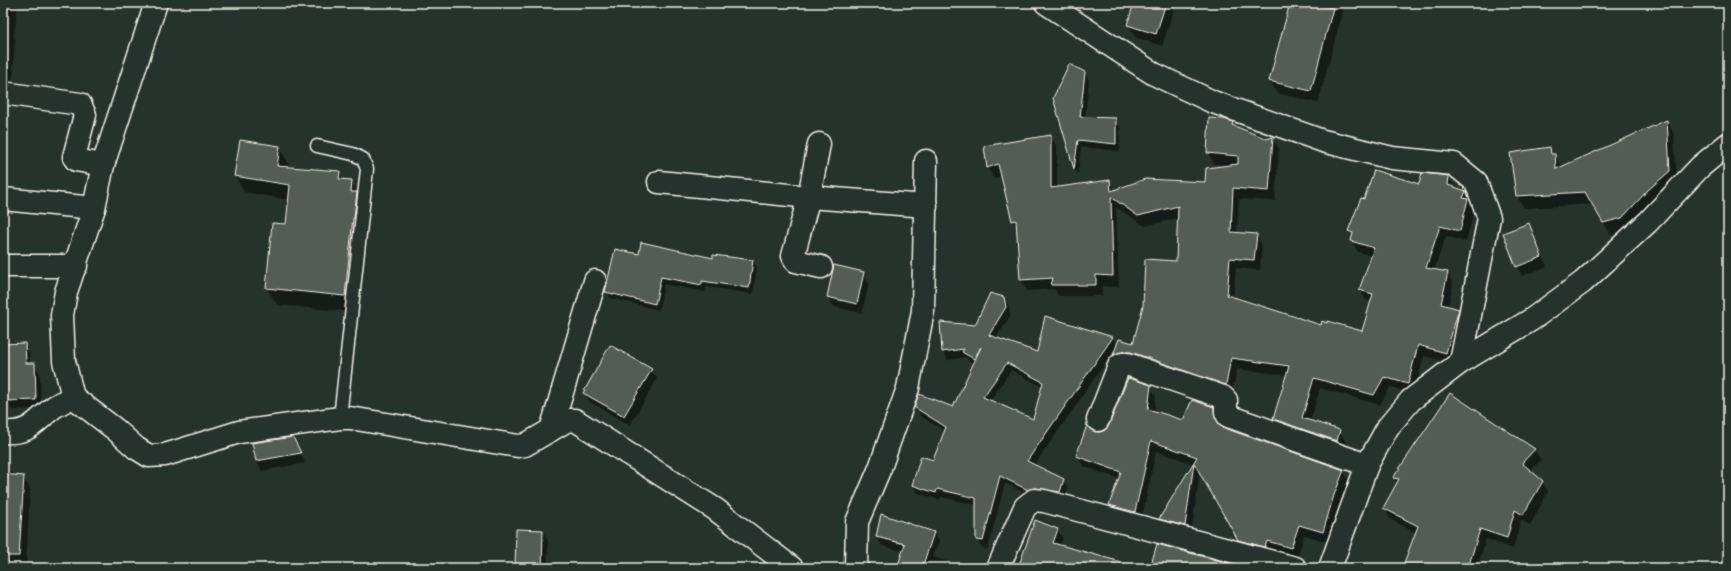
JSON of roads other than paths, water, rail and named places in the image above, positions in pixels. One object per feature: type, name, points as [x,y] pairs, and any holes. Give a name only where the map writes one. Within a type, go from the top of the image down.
[{"type":"street","points":[[156,3],[103,165],[94,208],[76,266],[66,292],[62,315],[64,361],[73,397],[116,430],[136,448],[149,456],[165,455],[239,432],[340,418],[350,418],[518,446],[525,446],[568,420],[575,420],[715,509],[792,568]]},
{"type":"street","points":[[1046,3],[1154,74],[1213,102],[1322,141],[1392,158],[1454,164],[1476,182],[1489,218],[1461,362]]},
{"type":"street","points":[[3,93],[80,104],[85,115],[74,157],[76,160],[103,165]]},
{"type":"street","points":[[819,144],[809,197],[793,256],[796,261],[821,267]]},
{"type":"street","points":[[1330,568],[1367,465],[1388,427],[1411,400],[1461,362],[1531,320],[1583,282],[1648,222],[1700,167],[1728,144]]},
{"type":"street","points":[[856,568],[857,522],[880,468],[910,380],[923,311],[926,161]]},
{"type":"street","points":[[659,182],[809,197],[926,206]]},
{"type":"street","points":[[3,199],[94,208]]},
{"type":"street","points":[[3,266],[76,266]]},
{"type":"street","points":[[551,430],[595,281]]},
{"type":"street","points":[[1098,420],[1119,366],[1122,364],[1127,364],[1224,397],[1226,400],[1226,412],[1228,416],[1367,465]]},
{"type":"street","points":[[3,432],[16,433],[30,428],[55,406],[73,397]]},
{"type":"street","points":[[998,568],[1026,507],[1034,500],[1044,500],[1295,568]]},
{"type":"lane","points":[[317,146],[352,154],[363,159],[367,169],[340,418]]}]
